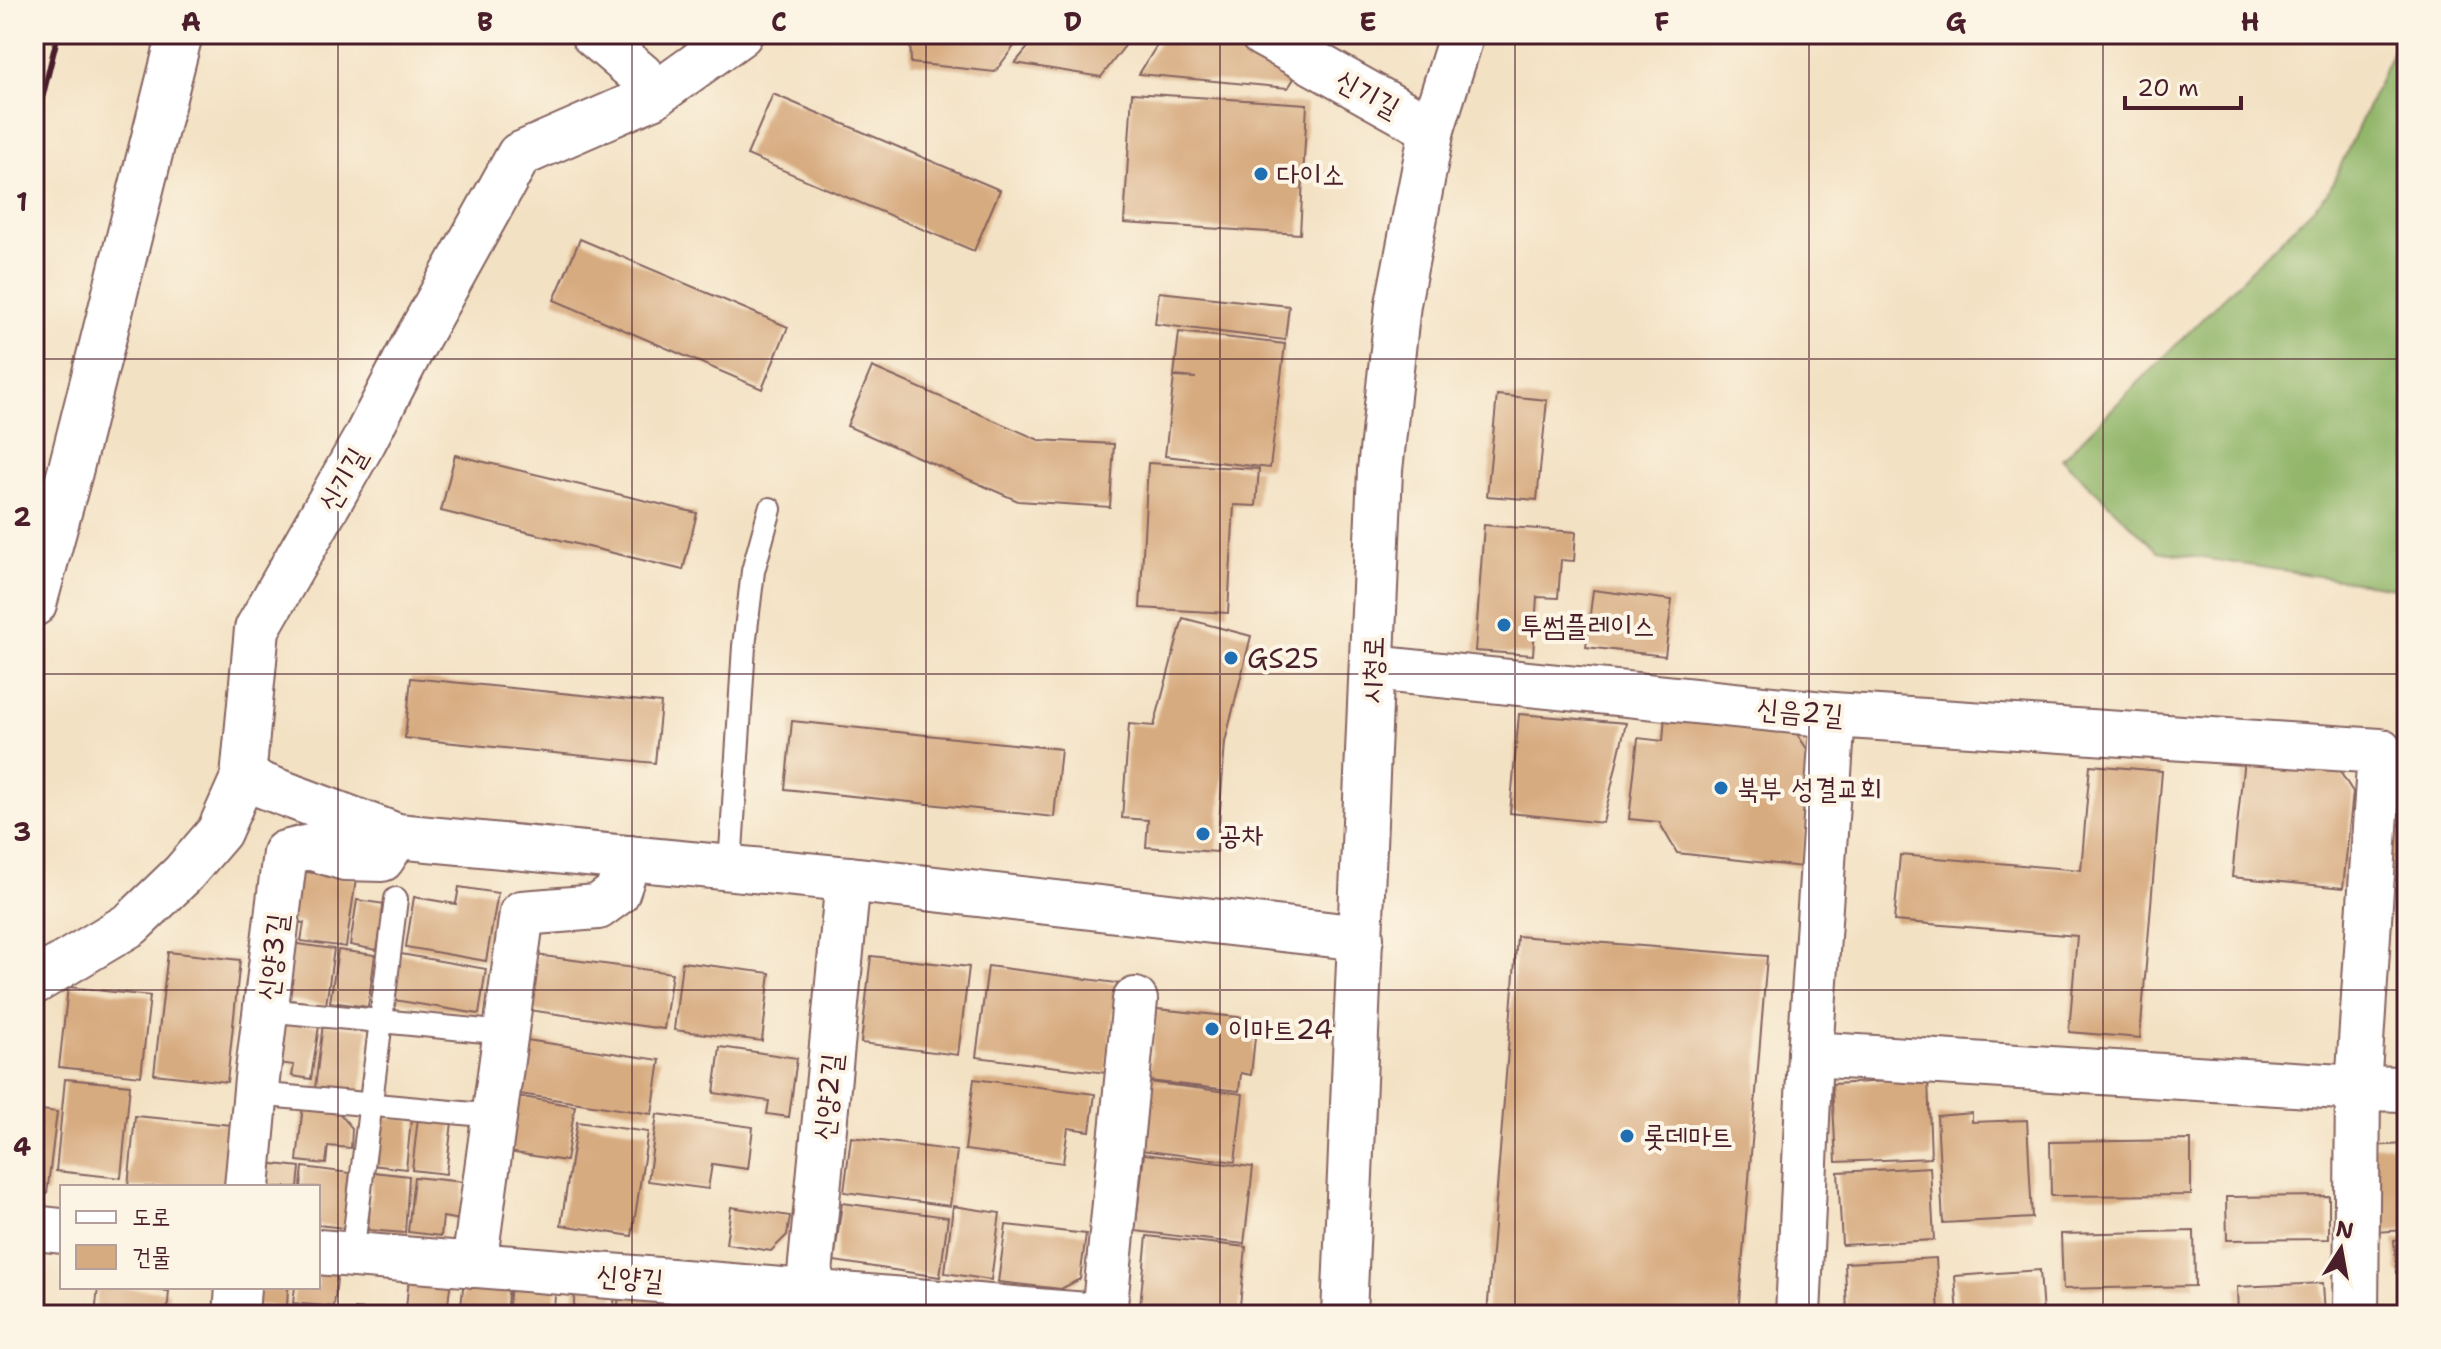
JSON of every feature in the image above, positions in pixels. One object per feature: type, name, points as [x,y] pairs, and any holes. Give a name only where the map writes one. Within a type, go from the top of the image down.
[{"type":"street","points":[[34,604],[180,34]]},
{"type":"street","points":[[593,34],[642,76],[652,97]]},
{"type":"street","name":"신기길","points":[[34,982],[131,924],[183,874],[219,832],[243,778],[257,629],[364,441],[519,155],[652,97],[740,34]]},
{"type":"street","name":"신기길","points":[[1262,34],[1432,129]]},
{"type":"street","name":"시청로","points":[[1344,1315],[1380,470],[1398,304],[1432,129],[1462,34]]},
{"type":"street","name":"신음2길","points":[[1372,668],[1833,715],[2380,751],[2358,1088]]},
{"type":"street","points":[[1798,1315],[1810,1054],[1833,715]]},
{"type":"street","points":[[243,778],[397,836],[848,879],[1361,938]]},
{"type":"street","name":"신양3길","points":[[247,1185],[285,853],[309,847],[345,858],[382,859],[397,836]]},
{"type":"street","points":[[474,1265],[522,913],[598,907],[617,893],[629,858]]},
{"type":"street","name":"신양2길","points":[[807,1303],[848,879]]},
{"type":"street","points":[[1104,1315],[1135,1000]]},
{"type":"street","points":[[1810,1054],[2407,1089]]},
{"type":"street","points":[[2356,1315],[2358,1088]]},
{"type":"street","points":[[34,1228],[60,1231]]},
{"type":"street","name":"신양길","points":[[335,1253],[474,1265],[807,1303],[1086,1315]]},
{"type":"street","points":[[236,1315],[238,1289]]},
{"type":"lane","points":[[730,867],[744,646],[753,571],[770,509]]},
{"type":"lane","points":[[335,1253],[370,1104],[396,899]]},
{"type":"lane","points":[[265,1010],[506,1033]]},
{"type":"lane","points":[[256,1094],[495,1116]]},
{"type":"green space","points":[[2401,34],[2407,34],[2407,590],[2158,551],[2062,459],[2328,193]]},
{"type":"building","points":[[910,34],[1023,34],[995,72],[911,63]]},
{"type":"building","points":[[1039,34],[1115,34],[1127,43],[1101,77],[1015,63]]},
{"type":"building","points":[[1164,34],[1226,34],[1295,77],[1288,88],[1139,74]]},
{"type":"building","points":[[1132,93],[1307,104],[1300,234],[1124,223]]},
{"type":"building","points":[[773,94],[1000,190],[974,251],[747,155]]},
{"type":"building","points":[[580,239],[788,327],[762,389],[554,300]]},
{"type":"building","points":[[1159,292],[1289,306],[1285,340],[1155,324]]},
{"type":"building","points":[[1179,332],[1285,344],[1270,468],[1165,456],[1174,377],[1196,378],[1174,376]]},
{"type":"building","points":[[872,367],[1039,440],[1114,444],[1110,507],[1018,501],[847,426]]},
{"type":"building","points":[[1497,395],[1547,400],[1537,500],[1487,496]]},
{"type":"building","points":[[455,455],[697,513],[683,570],[441,511]]},
{"type":"building","points":[[1148,463],[1259,469],[1256,506],[1234,505],[1228,613],[1140,608]]},
{"type":"building","points":[[1484,525],[1576,532],[1574,561],[1561,560],[1558,598],[1537,597],[1533,655],[1475,651]]},
{"type":"building","points":[[1593,590],[1672,600],[1665,656],[1586,647]]},
{"type":"building","points":[[1183,618],[1251,636],[1225,742],[1217,852],[1146,847],[1148,820],[1122,818],[1129,724],[1154,726]]},
{"type":"building","points":[[411,678],[661,703],[655,763],[405,738]]},
{"type":"building","points":[[1519,714],[1626,723],[1603,823],[1510,813]]},
{"type":"building","name":"북부 성결교회","points":[[1665,714],[1793,728],[1813,758],[1802,867],[1677,853],[1659,822],[1629,819],[1638,738],[1663,741]]},
{"type":"building","points":[[792,721],[1061,749],[1054,817],[785,789]]},
{"type":"building","points":[[2244,758],[2337,767],[2353,792],[2343,888],[2232,877]]},
{"type":"building","points":[[2090,765],[2162,771],[2140,1038],[2069,1032],[2077,936],[1894,921],[1900,855],[2081,870]]},
{"type":"building","points":[[2387,824],[2407,825],[2407,881],[2383,879]]},
{"type":"building","points":[[293,870],[356,879],[346,947],[301,941],[304,923],[286,921]]},
{"type":"building","points":[[459,887],[498,893],[486,961],[406,947],[414,897],[456,904]]},
{"type":"building","points":[[357,900],[385,904],[377,950],[350,945]]},
{"type":"building","name":"롯데마트","points":[[1517,936],[1767,956],[1738,1315],[1487,1315]]},
{"type":"building","points":[[283,942],[334,949],[326,1005],[275,998]]},
{"type":"building","points":[[338,950],[375,955],[368,1007],[330,1002]]},
{"type":"building","points":[[168,952],[240,960],[227,1082],[154,1074]]},
{"type":"building","points":[[401,954],[486,969],[479,1014],[394,1000]]},
{"type":"building","points":[[536,955],[672,973],[664,1029],[528,1010]]},
{"type":"building","points":[[871,956],[969,967],[958,1055],[861,1043]]},
{"type":"building","points":[[682,962],[770,973],[762,1041],[674,1030]]},
{"type":"building","points":[[988,966],[1117,983],[1106,1073],[976,1057]]},
{"type":"building","points":[[68,987],[150,996],[141,1076],[59,1067]]},
{"type":"building","points":[[1157,1009],[1257,1019],[1251,1075],[1241,1073],[1239,1091],[1149,1081]]},
{"type":"building","points":[[270,1020],[319,1026],[311,1079],[292,1076],[294,1065],[264,1061]]},
{"type":"building","points":[[323,1024],[368,1029],[361,1093],[315,1088]]},
{"type":"building","points":[[520,1039],[660,1060],[652,1114],[513,1093]]},
{"type":"building","points":[[720,1047],[797,1058],[789,1117],[767,1114],[769,1101],[714,1093]]},
{"type":"building","points":[[65,1079],[130,1085],[121,1178],[56,1171]]},
{"type":"building","points":[[974,1079],[1095,1094],[1090,1131],[1068,1128],[1063,1163],[965,1150]]},
{"type":"building","points":[[1928,1079],[1931,1158],[1836,1162],[1832,1084]]},
{"type":"building","points":[[1140,1081],[1243,1094],[1235,1162],[1132,1149]]},
{"type":"building","points":[[511,1095],[575,1106],[566,1161],[502,1151]]},
{"type":"building","points":[[303,1105],[335,1108],[352,1128],[351,1148],[328,1146],[326,1164],[297,1161]]},
{"type":"building","points":[[34,1109],[57,1112],[47,1194],[34,1192]]},
{"type":"building","points":[[1972,1113],[1972,1122],[2027,1120],[2032,1218],[1943,1223],[1937,1116]]},
{"type":"building","points":[[657,1114],[753,1127],[748,1169],[712,1164],[708,1189],[648,1181]]},
{"type":"building","points":[[135,1116],[231,1125],[225,1185],[128,1185]]},
{"type":"building","points":[[376,1116],[411,1120],[406,1169],[371,1165]]},
{"type":"building","points":[[418,1118],[452,1122],[446,1174],[412,1170]]},
{"type":"building","points":[[577,1122],[648,1132],[632,1236],[561,1225]]},
{"type":"building","points":[[851,1137],[957,1151],[950,1206],[844,1192]]},
{"type":"building","points":[[2191,1140],[2191,1195],[2051,1196],[2050,1142]]},
{"type":"building","points":[[2405,1144],[2407,1230],[2374,1232],[2370,1146]]},
{"type":"building","points":[[1144,1154],[1253,1167],[1244,1244],[1135,1231]]},
{"type":"building","points":[[256,1162],[300,1167],[298,1185],[254,1185]]},
{"type":"building","points":[[303,1167],[350,1173],[344,1228],[320,1225],[320,1185],[301,1185]]},
{"type":"building","points":[[1930,1167],[1934,1240],[1842,1245],[1838,1172]]},
{"type":"building","points":[[373,1172],[409,1176],[405,1233],[368,1230]]},
{"type":"building","points":[[414,1177],[464,1182],[460,1220],[443,1217],[441,1236],[408,1232]]},
{"type":"building","points":[[2329,1196],[2329,1239],[2227,1240],[2226,1197]]},
{"type":"building","points":[[842,1203],[948,1217],[940,1277],[834,1261]]},
{"type":"building","points":[[953,1206],[1000,1213],[991,1280],[945,1273]]},
{"type":"building","points":[[731,1207],[790,1216],[787,1235],[771,1251],[726,1244]]},
{"type":"building","points":[[1006,1225],[1086,1234],[1080,1279],[1061,1289],[998,1282]]},
{"type":"building","points":[[2194,1231],[2195,1286],[2063,1289],[2061,1234]]},
{"type":"building","points":[[1147,1236],[1246,1247],[1239,1315],[1140,1305]]},
{"type":"building","points":[[2407,1239],[2407,1273],[2397,1273],[2394,1240]]},
{"type":"building","points":[[320,1257],[339,1259],[334,1307],[293,1303],[295,1289],[320,1289]]},
{"type":"building","points":[[1936,1258],[1939,1315],[1847,1315],[1845,1263]]},
{"type":"building","points":[[410,1266],[452,1270],[447,1313],[406,1309]]},
{"type":"building","points":[[2040,1270],[2043,1315],[1958,1315],[1955,1276]]},
{"type":"building","points":[[465,1271],[510,1275],[506,1315],[460,1315]]},
{"type":"building","points":[[512,1275],[557,1279],[553,1315],[508,1315]]},
{"type":"building","points":[[576,1277],[616,1281],[613,1315],[573,1315]]},
{"type":"building","points":[[620,1283],[659,1286],[657,1315],[617,1315]]},
{"type":"building","points":[[2323,1283],[2325,1315],[2238,1315],[2237,1287]]},
{"type":"building","points":[[674,1287],[747,1296],[765,1315],[670,1315]]},
{"type":"building","points":[[98,1289],[169,1291],[167,1315],[95,1315]]},
{"type":"building","points":[[244,1289],[288,1289],[287,1307],[243,1304]]},
{"type":"building","points":[[292,1308],[338,1312],[338,1315],[291,1315]]},
{"type":"building","points":[[355,1309],[400,1313],[400,1315],[354,1315]]},
{"type":"railway","points":[[34,131],[58,34]]},
{"type":"place","name":"다이소","points":[[1261,174]]},
{"type":"place","name":"투썸플레이스","points":[[1504,625]]},
{"type":"place","name":"GS25","points":[[1231,658]]},
{"type":"place","name":"북부 성결교회","points":[[1721,788]]},
{"type":"place","name":"공차","points":[[1203,834]]},
{"type":"place","name":"이마트24","points":[[1212,1029]]},
{"type":"place","name":"롯데마트","points":[[1627,1136]]}]
